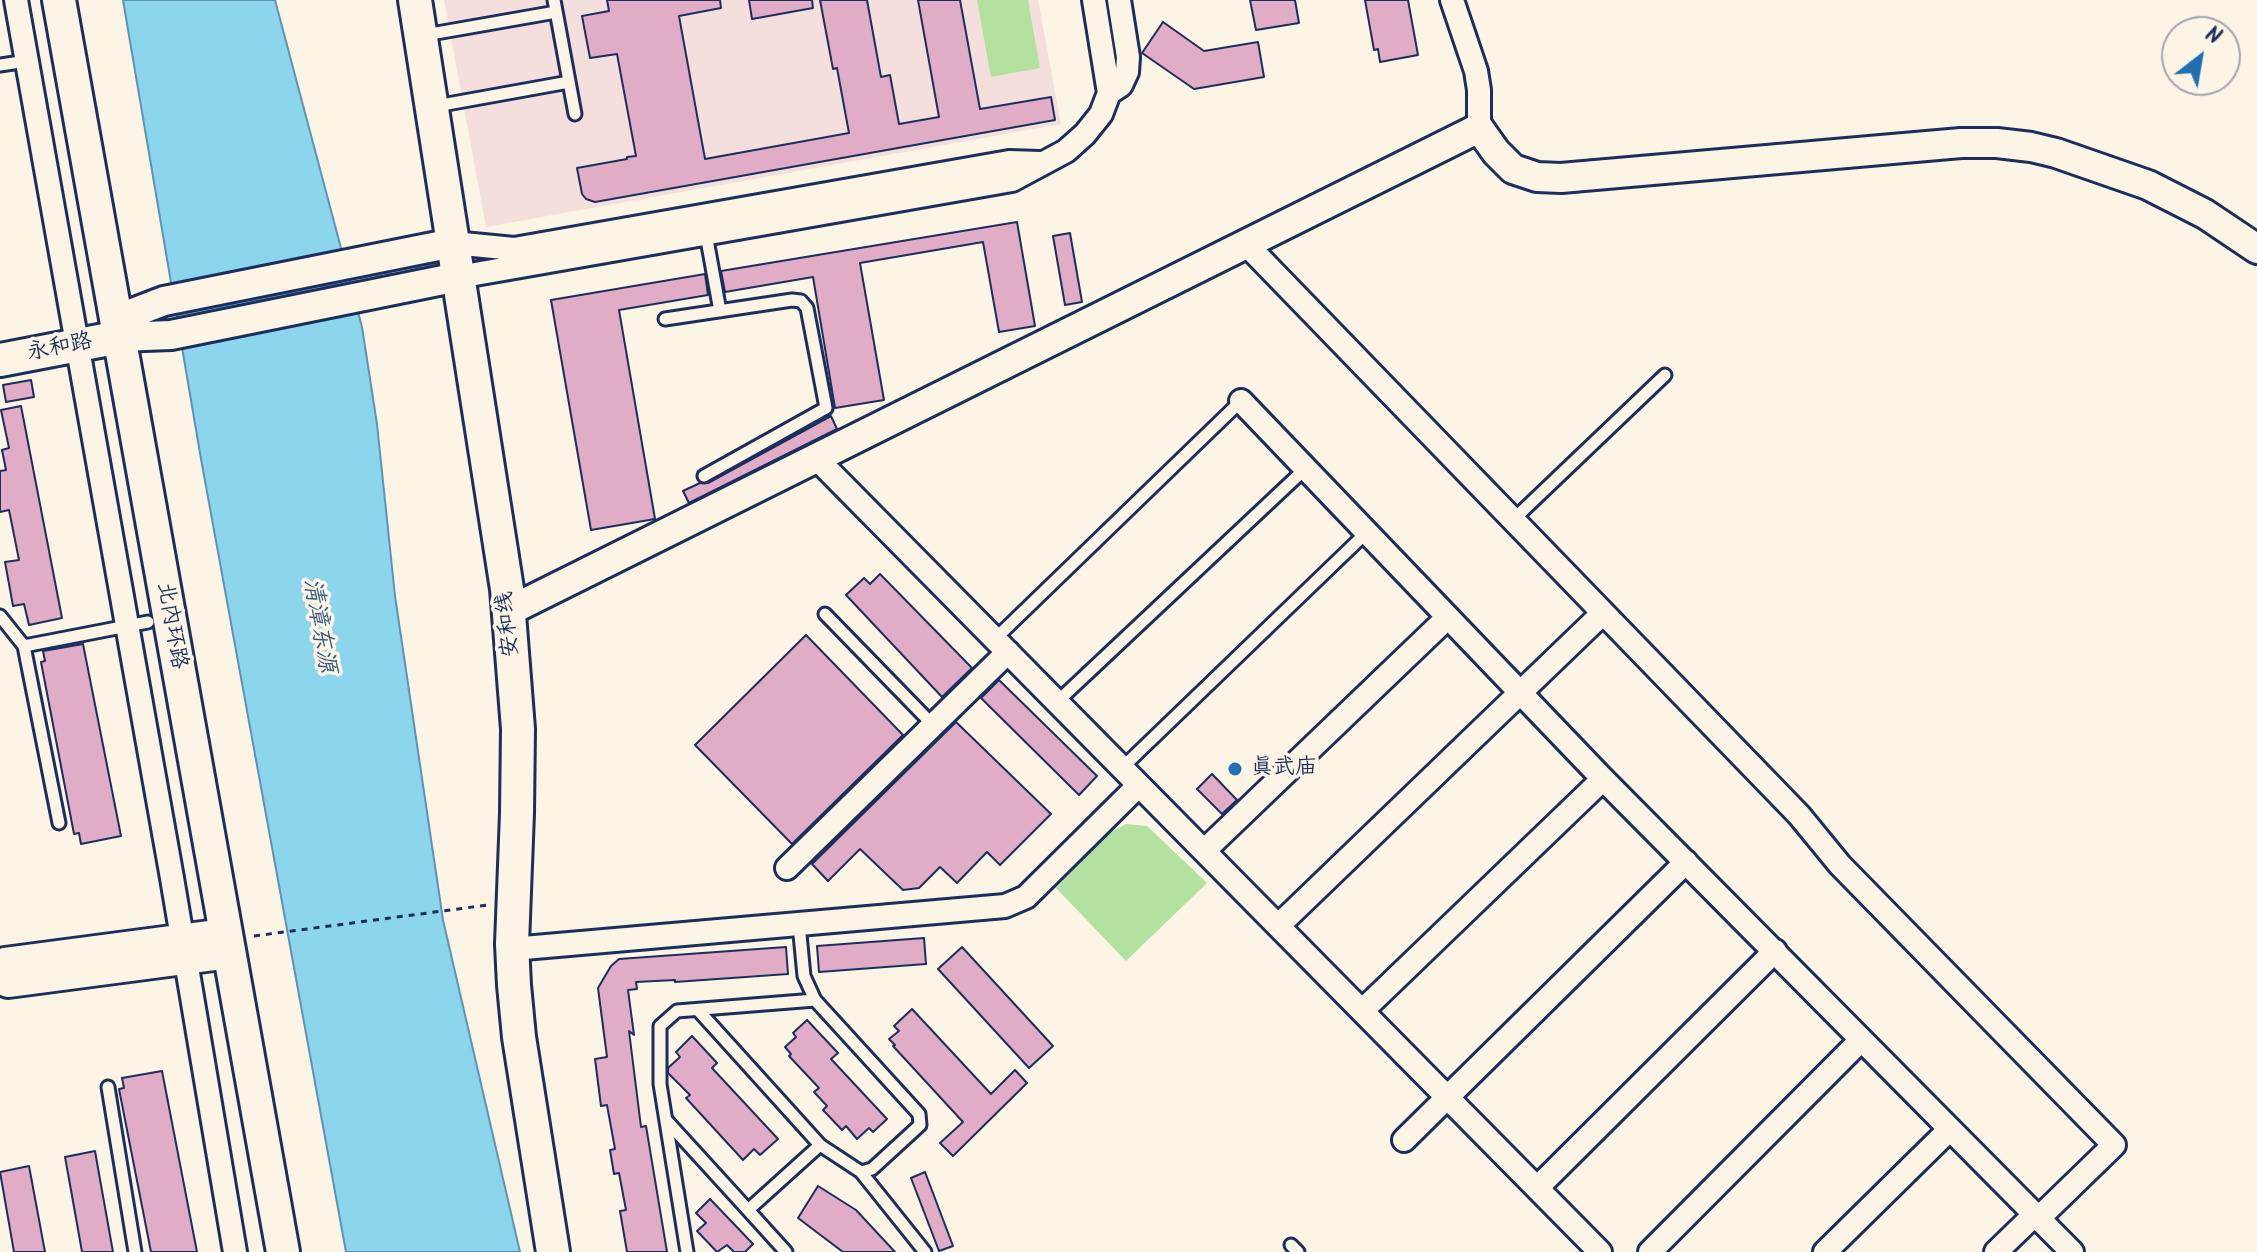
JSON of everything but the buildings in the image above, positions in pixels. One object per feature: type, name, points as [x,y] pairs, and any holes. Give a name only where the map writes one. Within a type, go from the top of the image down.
[{"type":"main road","name":"北内环路","points":[[37,0],[261,1252]]},
{"type":"main road","name":"北内环路","points":[[59,0],[97,332],[137,624],[206,947],[283,1252]]},
{"type":"main road","name":"安和线","points":[[415,0],[509,611],[518,729],[512,949],[519,1037],[553,1252]]},
{"type":"main road","name":"永和路","points":[[0,341],[97,332]]},
{"type":"main road","name":"永和路","points":[[0,360],[97,332]]},
{"type":"street","points":[[16,0],[27,61],[97,332]]},
{"type":"street","points":[[97,332],[171,335],[458,277],[1012,180],[1066,151],[1101,114],[1109,93],[1094,0]]},
{"type":"street","points":[[1109,93],[1121,85],[1127,72],[1128,57],[1119,0]]},
{"type":"street","points":[[1452,0],[1476,71],[1479,128],[1513,169],[1537,177],[1561,178],[1961,143],[1997,143],[2056,153],[2148,185],[2205,214],[2257,249]]},
{"type":"street","points":[[509,611],[1479,128]]},
{"type":"street","points":[[97,332],[164,301],[453,243],[514,249],[1009,162],[1041,164]]},
{"type":"street","points":[[1246,244],[1799,815],[1840,865],[2114,1145],[2045,1212],[2028,1221],[1996,1252]]},
{"type":"street","points":[[1241,401],[1603,779],[2072,1252]]},
{"type":"street","points":[[815,457],[1600,1252]]},
{"type":"street","points":[[1278,926],[1603,613]]},
{"type":"street","points":[[1204,851],[1447,618]]},
{"type":"street","points":[[787,868],[933,725],[1001,646]]},
{"type":"street","points":[[1362,1011],[1603,779]]},
{"type":"street","points":[[512,949],[1005,906],[1026,897],[1139,785]]},
{"type":"street","points":[[1404,1140],[1686,862]]},
{"type":"street","points":[[0,967],[5,962],[206,947]]},
{"type":"street","points":[[0,979],[8,983],[206,947]]},
{"type":"street","points":[[206,947],[235,1252]]},
{"type":"street","points":[[1537,1188],[1775,951]]},
{"type":"street","points":[[1650,1252],[1861,1040]]},
{"type":"street","points":[[1825,1252],[1950,1129]]},
{"type":"lane","points":[[420,36],[555,6],[575,114]]},
{"type":"lane","points":[[0,65],[27,61]]},
{"type":"lane","points":[[431,107],[569,82]]},
{"type":"lane","points":[[706,234],[720,311]]},
{"type":"lane","points":[[665,319],[792,300],[801,301],[807,308],[826,408],[704,476]]},
{"type":"lane","points":[[1513,520],[1665,375]]},
{"type":"lane","points":[[1001,646],[1241,401]]},
{"type":"lane","points":[[1057,702],[1306,468]]},
{"type":"lane","points":[[1122,768],[1366,533]]},
{"type":"lane","points":[[825,614],[933,725]]},
{"type":"lane","points":[[0,616],[24,646],[59,823]]},
{"type":"lane","points":[[24,646],[137,624]]},
{"type":"lane","points":[[799,924],[804,976],[815,1000],[919,1114],[920,1125],[872,1169],[861,1172]]},
{"type":"lane","points":[[687,1252],[660,1084],[660,1026],[677,1011],[815,1000]]},
{"type":"lane","points":[[698,1010],[820,1145],[861,1172],[925,1252]]},
{"type":"lane","points":[[108,1087],[135,1252]]},
{"type":"lane","points":[[666,1119],[786,1252]]},
{"type":"lane","points":[[748,1210],[820,1145]]},
{"type":"path","points":[[266,935],[513,901]]},
{"type":"shaded area","points":[[444,0],[1038,0],[1061,124],[486,227]]},
{"type":"green space","points":[[977,0],[1028,0],[1040,68],[991,77]]},
{"type":"green space","points":[[1126,824],[1147,826],[1207,883],[1126,961],[1056,888],[1109,833]]},
{"type":"water","name":"清漳东源","points":[[123,0],[275,0],[362,327],[377,424],[395,596],[443,920],[520,1252],[346,1252],[201,459]]},
{"type":"place","name":"真武庙","points":[[1235,769]]}]
